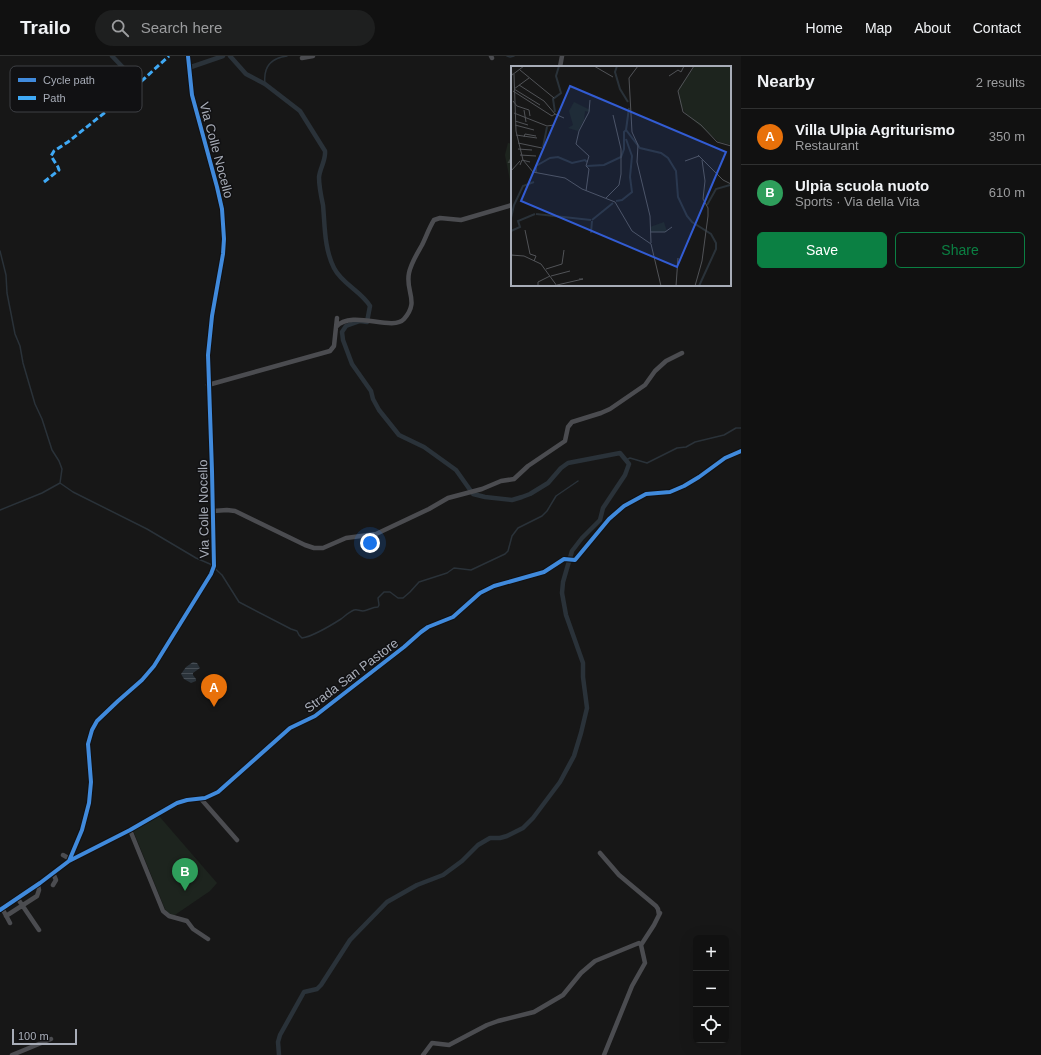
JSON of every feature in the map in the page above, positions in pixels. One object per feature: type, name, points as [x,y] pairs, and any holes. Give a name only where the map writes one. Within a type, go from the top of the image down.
[{"type":"street","name":"Via Colle Nocello","points":[[1,909],[38,885],[70,860],[82,830],[90,800],[91,782],[88,747],[91,731],[97,722],[142,680],[154,666],[211,574],[214,560],[208,385],[209,342],[224,254],[224,226],[218,187],[192,95],[188,56]]},
{"type":"street","points":[[302,58],[313,56]]},
{"type":"street","points":[[560,66],[562,56]]},
{"type":"street","points":[[336,327],[343,323],[359,320],[387,323],[401,321],[405,317],[412,303],[408,281],[410,270],[434,220],[439,218],[461,220],[511,204]]},
{"type":"street","points":[[208,385],[330,351],[334,346],[337,318]]},
{"type":"street","points":[[213,511],[235,511],[314,548],[321,548],[344,539],[368,536],[381,532],[429,509],[448,498],[501,481],[516,478],[526,468],[564,442],[567,437],[568,427],[572,422],[610,409],[646,384],[663,364],[682,353]]},
{"type":"street","name":"Strada San Pastore","points":[[70,860],[130,830],[177,803],[187,800],[201,799],[220,791],[290,728],[315,716],[424,630],[452,618],[476,596],[492,587],[541,573],[552,568],[562,560],[576,559],[584,547],[609,519],[624,506],[646,494],[670,492],[684,486],[725,458],[741,451]]},
{"type":"street","points":[[201,799],[237,840]]},
{"type":"street","points":[[130,830],[163,910],[170,916],[187,921],[193,929],[208,939]]},
{"type":"street","points":[[600,853],[619,875],[656,906],[659,915]]},
{"type":"street","points":[[63,855],[70,860]]},
{"type":"street","points":[[53,874],[56,880],[53,885]]},
{"type":"street","points":[[6,916],[38,894],[38,885]]},
{"type":"street","points":[[18,899],[38,930]]},
{"type":"street","points":[[1,909],[10,923]]},
{"type":"street","points":[[604,1055],[632,986],[645,962],[641,945],[661,910]]},
{"type":"street","points":[[423,1055],[432,1043],[449,1045],[487,1025],[534,1012],[563,995],[581,973],[595,961],[639,943],[641,945]]},
{"type":"street","points":[[12,1055],[51,1039]]},
{"type":"green space","points":[[508,143],[511,144],[511,185],[505,155]]},
{"type":"green space","points":[[159,816],[217,883],[210,891],[169,919],[133,830]]},
{"type":"shaded area","points":[[193,662],[197,663],[200,668],[193,673],[196,681],[191,683],[184,679],[181,674],[186,667]]},
{"type":"waterway","points":[[112,56],[122,66]]},
{"type":"waterway","points":[[191,67],[223,56]]},
{"type":"waterway","points":[[230,56],[246,74],[265,84],[300,111],[325,151],[325,158],[319,181],[328,253],[337,274],[362,296],[370,306],[367,322],[360,321],[346,326],[342,332],[343,340],[352,364],[371,391],[373,399],[379,410],[399,435],[424,447],[456,470],[473,494],[485,497],[512,500],[530,494],[548,483],[561,468],[568,463],[620,453],[629,464],[625,475],[603,508],[600,520],[582,538],[572,551],[563,582],[562,593],[566,615],[583,663],[583,677],[587,708],[574,756],[560,782],[533,818],[523,828],[507,836],[490,838],[478,845],[462,861],[443,875],[417,885],[387,902],[350,940],[321,985],[317,989],[304,992],[280,1035],[278,1042],[279,1055]]},
{"type":"waterway","points":[[265,84],[265,73],[269,64],[272,61],[287,56]]},
{"type":"waterway","points":[[507,56],[514,56]]},
{"type":"waterway","points":[[0,251],[6,275],[7,293],[15,334],[20,346],[23,363],[35,404],[42,419],[52,450],[62,469],[60,483]]},
{"type":"waterway","points":[[626,460],[630,458],[647,463],[677,448],[686,447],[695,442],[724,435],[736,428],[741,428]]},
{"type":"waterway","points":[[60,483],[73,492],[147,529],[196,558],[210,564],[222,575],[239,602],[297,631],[302,638],[322,630],[354,610],[365,611],[378,607],[378,598],[384,592],[390,592],[398,598],[403,598],[419,582],[447,573],[454,568],[471,570],[505,554],[508,551],[512,536],[518,528],[542,516],[547,511],[556,496],[578,481]]},
{"type":"waterway","points":[[0,510],[42,493],[60,483]]},
{"type":"marked path","points":[[142,81],[169,56]]},
{"type":"marked path","points":[[44,182],[59,170],[51,156],[54,151],[68,142],[106,112]]},
{"type":"cycle path","points":[[0,910],[69,861],[82,830],[89,803],[91,782],[88,744],[92,730],[97,721],[142,680],[154,666],[211,574],[214,566],[208,355],[212,316],[223,254],[224,239],[222,209],[192,95],[188,56]]},
{"type":"cycle path","points":[[69,861],[130,830],[177,803],[205,798],[218,792],[290,728],[315,716],[421,632],[428,627],[453,617],[480,593],[494,586],[544,572],[564,559],[575,560],[609,519],[624,506],[646,494],[670,492],[684,486],[725,458],[741,451]]},
{"type":"place","name":"Villa Ulpia Agriturismo","points":[[214,707]]},
{"type":"place","name":"Ulpia scuola nuoto","points":[[185,891]]}]
